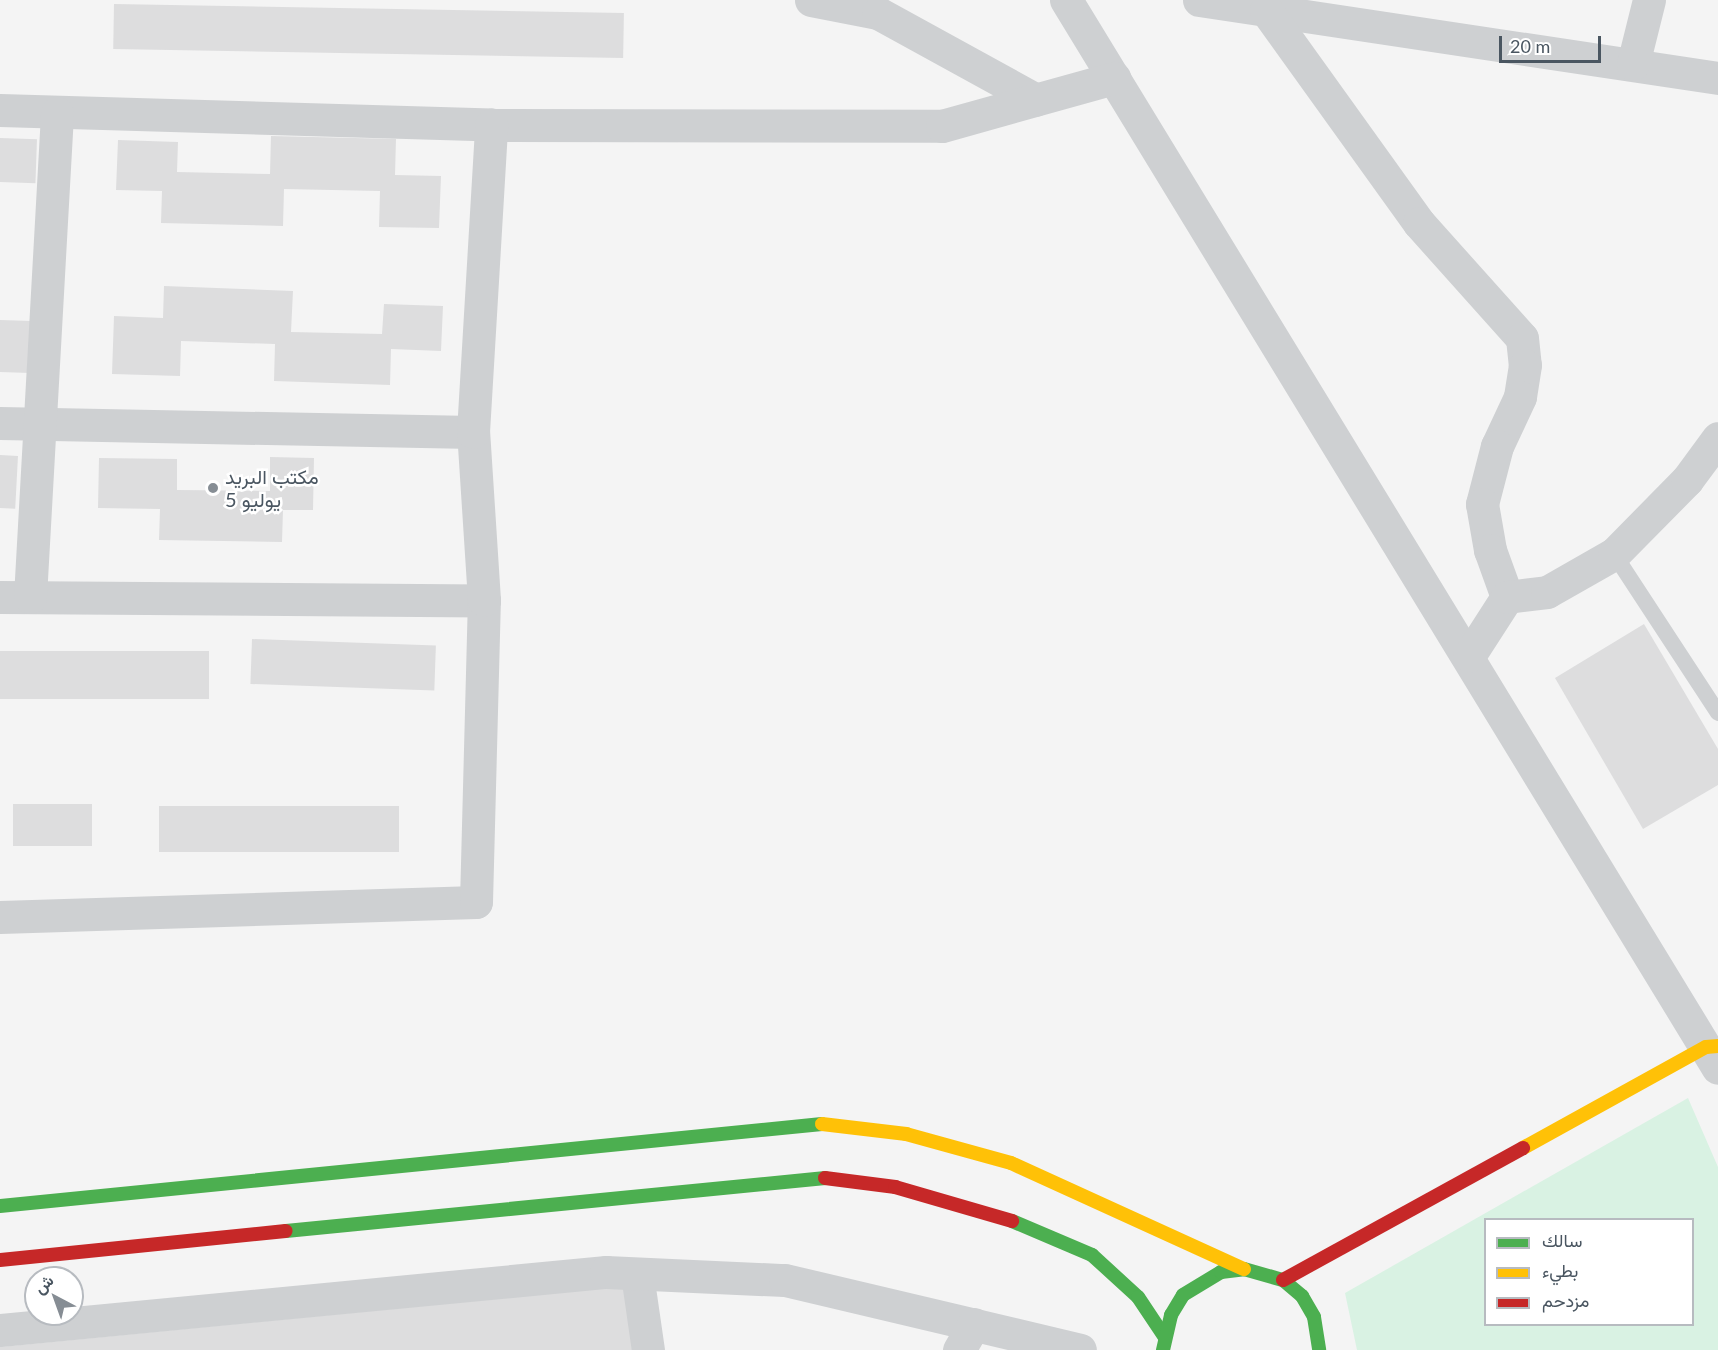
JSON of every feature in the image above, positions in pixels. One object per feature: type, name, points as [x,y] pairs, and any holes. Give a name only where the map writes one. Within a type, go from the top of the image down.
[{"type":"main road","points":[[1283,1280],[1714,1053]]},
{"type":"main road","points":[[0,1206],[815,1123],[906,1134],[1011,1163],[1244,1269],[1264,1272],[1283,1280],[1302,1296],[1314,1317],[1319,1350]]},
{"type":"main road","points":[[0,1260],[814,1177],[895,1187],[993,1213],[1092,1255],[1138,1297],[1164,1343]]},
{"type":"main road","points":[[1164,1343],[1171,1315],[1183,1295],[1221,1272],[1244,1269]]},
{"type":"street","points":[[811,0],[878,13],[1036,100]]},
{"type":"street","points":[[1066,0],[1714,1053]]},
{"type":"street","points":[[1633,64],[1648,0]]},
{"type":"street","points":[[1214,1],[1718,78]]},
{"type":"street","points":[[1266,10],[1419,223],[1522,338],[1525,365],[1520,397],[1497,446],[1482,504],[1490,550],[1507,597]]},
{"type":"street","points":[[0,110],[491,125],[942,126],[1114,78]]},
{"type":"street","points":[[57,113],[40,424],[15,597],[484,600]]},
{"type":"street","points":[[0,917],[476,902],[484,600],[473,432],[491,125]]},
{"type":"street","points":[[0,423],[473,432]]},
{"type":"street","points":[[1507,597],[1547,592],[1614,554],[1687,480],[1718,438]]},
{"type":"street","points":[[1469,656],[1507,597]]},
{"type":"street","points":[[0,1330],[606,1272],[785,1280],[967,1337],[1080,1350]]},
{"type":"street","points":[[637,1274],[648,1350]]},
{"type":"lane","points":[[1614,554],[1718,713]]},
{"type":"green space","points":[[1688,1098],[1718,1167],[1718,1350],[1357,1350],[1345,1293]]},
{"type":"building","points":[[114,4],[624,13],[623,58],[113,49]]},
{"type":"building","points":[[271,136],[396,139],[395,175],[441,176],[439,228],[379,227],[380,191],[284,189],[283,226],[161,223],[162,191],[116,190],[118,140],[178,142],[177,172],[270,174]]},
{"type":"building","points":[[0,138],[37,139],[35,183],[0,182]]},
{"type":"building","points":[[164,286],[293,291],[291,332],[382,334],[384,304],[443,306],[441,351],[391,349],[390,385],[274,381],[275,344],[181,341],[180,376],[112,374],[114,316],[163,318]]},
{"type":"building","points":[[0,320],[32,321],[30,373],[0,372]]},
{"type":"building","points":[[0,455],[18,456],[15,509],[0,508]]},
{"type":"building","points":[[270,457],[314,458],[313,510],[283,510],[282,542],[159,540],[160,509],[98,508],[99,458],[177,459],[177,490],[270,491]]},
{"type":"building","points":[[1644,624],[1718,749],[1718,785],[1643,829],[1555,678]]},
{"type":"building","points":[[252,639],[436,645],[434,690],[250,684]]},
{"type":"building","points":[[0,651],[209,651],[209,699],[0,699]]},
{"type":"building","points":[[13,804],[92,804],[92,846],[13,846]]},
{"type":"building","points":[[159,806],[399,806],[399,852],[159,852]]},
{"type":"building","points":[[627,1286],[637,1350],[0,1350],[0,1347]]},
{"type":"traffic: fast","points":[[0,1206],[822,1124]]},
{"type":"traffic: fast","points":[[286,1231],[825,1178]]},
{"type":"traffic: fast","points":[[1012,1221],[1092,1255],[1138,1297],[1164,1336]]},
{"type":"traffic: fast","points":[[1163,1350],[1171,1315],[1183,1295],[1221,1272],[1244,1269],[1283,1280],[1302,1296],[1314,1317],[1319,1350]]},
{"type":"traffic: slow","points":[[1523,1148],[1706,1047],[1718,1046]]},
{"type":"traffic: slow","points":[[822,1124],[906,1134],[1011,1163],[1244,1269]]},
{"type":"traffic: jam","points":[[1283,1280],[1523,1148]]},
{"type":"traffic: jam","points":[[825,1178],[895,1187],[1012,1221]]},
{"type":"traffic: jam","points":[[0,1260],[286,1231]]},
{"type":"place","name":"مكتب البريد 5 يوليو","points":[[213,488]]}]
